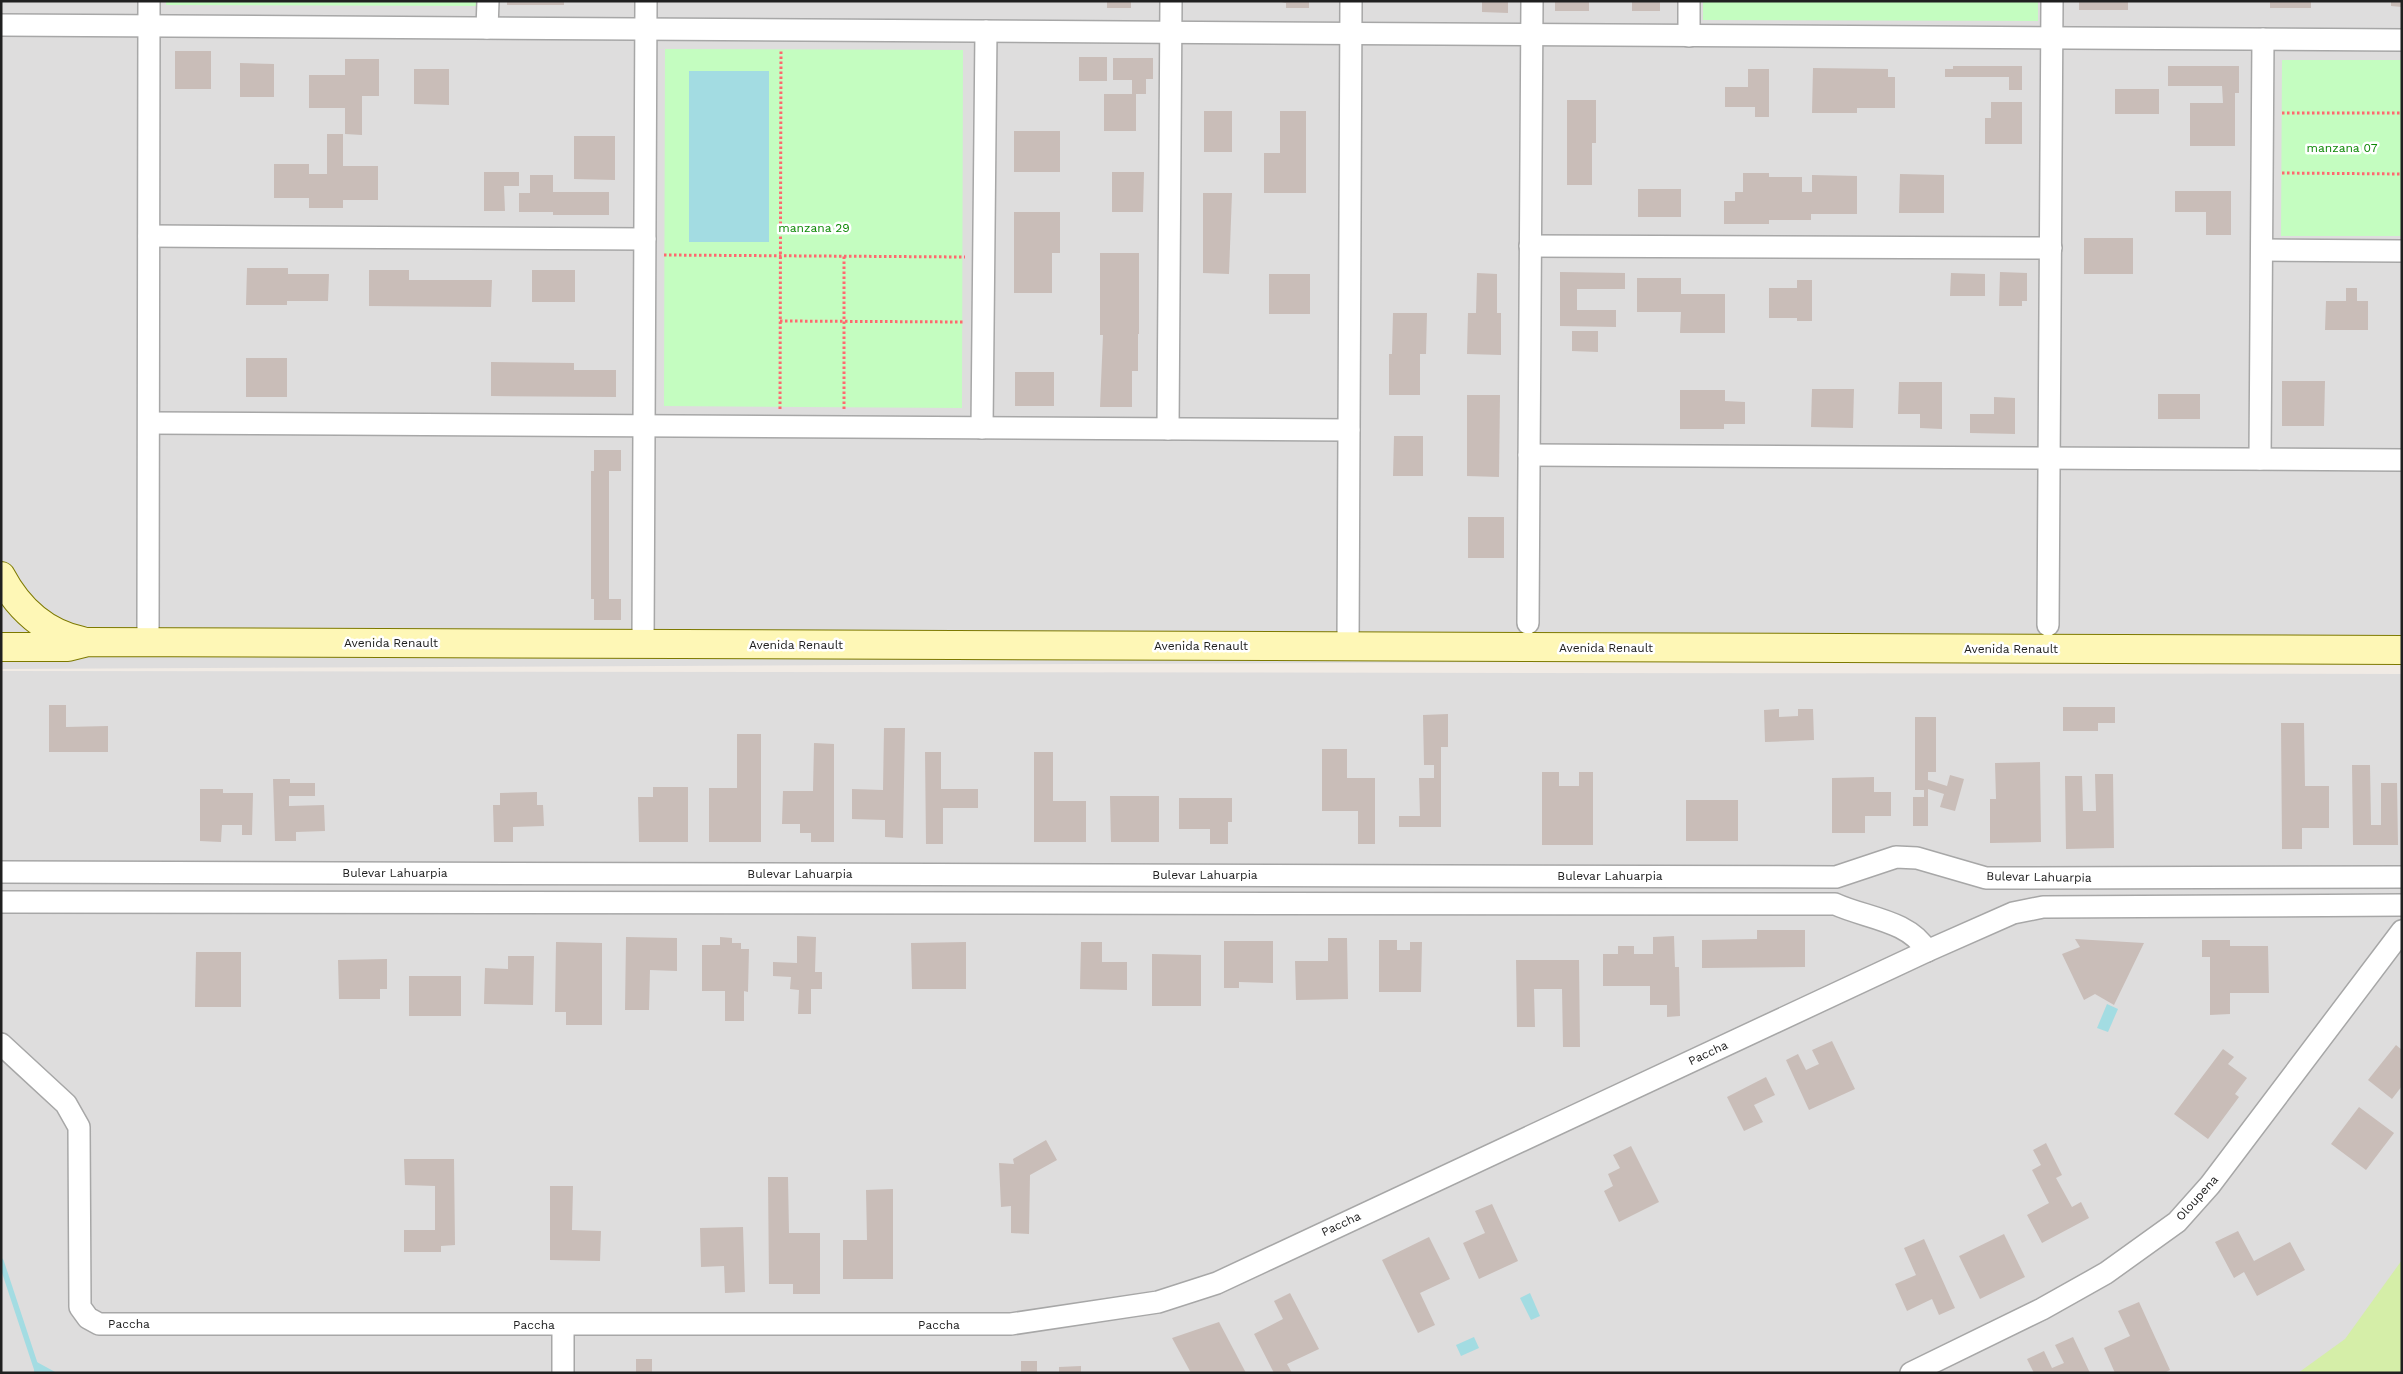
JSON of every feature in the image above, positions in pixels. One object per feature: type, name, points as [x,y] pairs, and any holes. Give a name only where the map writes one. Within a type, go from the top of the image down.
[{"type":"street","points":[[148,643],[149,1]]},
{"type":"street","points":[[488,1],[488,28]]},
{"type":"street","points":[[643,644],[646,1]]},
{"type":"street","points":[[1168,429],[1171,1]]},
{"type":"street","points":[[1348,647],[1352,1]]},
{"type":"street","points":[[1528,623],[1532,1]]},
{"type":"street","points":[[1689,1],[1689,36]]},
{"type":"street","points":[[2048,625],[2052,1]]},
{"type":"street","points":[[1,25],[2402,40]]},
{"type":"street","points":[[982,428],[986,31]]},
{"type":"street","points":[[2260,459],[2263,39]]},
{"type":"street","points":[[149,236],[645,247]]},
{"type":"street","points":[[1530,246],[2050,248]]},
{"type":"street","points":[[2262,250],[2402,251]]},
{"type":"street","points":[[149,424],[1349,430]]},
{"type":"street","points":[[1529,455],[2402,460]]},
{"type":"street","points":[[1,576],[21,606],[46,627],[74,639],[88,642]]},
{"type":"street","name":"Avenida Renault","points":[[1,647],[68,647],[88,642],[2402,650]]},
{"type":"street","name":"Bulevar Lahuarpia","points":[[1,872],[1836,877],[1896,857],[1917,858],[1986,878],[2402,877]]},
{"type":"street","points":[[1835,904],[1834,886],[1836,877]]},
{"type":"street","points":[[2006,878],[2014,890],[2017,900],[2013,913]]},
{"type":"street","points":[[1,902],[1835,904],[1909,931],[1921,940],[1927,951]]},
{"type":"street","name":"Paccha","points":[[1,1044],[66,1104],[79,1127],[80,1306],[88,1318],[99,1324],[1011,1324],[1158,1302],[1217,1283],[1927,951],[2013,913],[2043,907],[2402,905]]},
{"type":"street","name":"Oloupena","points":[[1911,1373],[2042,1310],[2106,1273],[2177,1222],[2210,1185],[2402,931]]},
{"type":"street","points":[[563,1325],[563,1373]]},
{"type":"path","points":[[780,427],[781,30]]},
{"type":"path","points":[[2263,113],[2402,113]]},
{"type":"path","points":[[2262,173],[2402,174]]},
{"type":"path","points":[[645,247],[780,256],[983,257]]},
{"type":"path","points":[[844,256],[844,427]]},
{"type":"path","points":[[780,321],[983,322]]},
{"type":"shaded area","points":[[1,1],[2402,1],[2402,658],[1,669]]},
{"type":"shaded area","points":[[1,671],[2402,674],[2402,1373],[1,1373]]},
{"type":"green space","points":[[166,1],[476,1],[476,6],[166,5]]},
{"type":"green space","points":[[1703,1],[2038,1],[2038,21],[1703,20]]},
{"type":"green space","name":"manzana 29","points":[[665,49],[963,50],[962,408],[664,406]]},
{"type":"green space","name":"manzana 07","points":[[2282,60],[2402,60],[2402,236],[2281,236]]},
{"type":"green space","points":[[2402,1260],[2402,1373],[2298,1373],[2345,1339]]},
{"type":"water","points":[[689,71],[769,71],[769,242],[689,242]]},
{"type":"water","points":[[2107,1004],[2118,1009],[2108,1032],[2097,1028]]},
{"type":"water","points":[[1530,1293],[1540,1316],[1531,1320],[1520,1298]]},
{"type":"water","points":[[1474,1337],[1479,1348],[1461,1356],[1456,1345]]},
{"type":"water","points":[[35,1361],[57,1373],[34,1373]]},
{"type":"building","points":[[507,1],[564,1],[564,5],[507,5]]},
{"type":"building","points":[[1107,1],[1131,1],[1131,8],[1107,8]]},
{"type":"building","points":[[1276,1],[1309,1],[1309,8],[1286,8],[1286,3]]},
{"type":"building","points":[[1482,1],[1508,1],[1508,13],[1482,12]]},
{"type":"building","points":[[1555,1],[1589,1],[1589,11],[1555,11]]},
{"type":"building","points":[[1632,1],[1660,1],[1660,11],[1632,11]]},
{"type":"building","points":[[2079,1],[2128,1],[2128,10],[2079,10]]},
{"type":"building","points":[[2270,1],[2311,1],[2311,8],[2270,8]]},
{"type":"building","points":[[2391,1],[2402,1],[2402,7],[2391,6]]},
{"type":"building","points":[[175,51],[211,51],[211,89],[175,89]]},
{"type":"building","points":[[1079,57],[1107,57],[1107,81],[1079,81]]},
{"type":"building","points":[[1113,58],[1153,58],[1153,79],[1146,79],[1146,94],[1136,94],[1136,131],[1104,131],[1104,94],[1132,94],[1132,80],[1113,80]]},
{"type":"building","points":[[345,59],[379,59],[379,96],[362,96],[362,135],[345,134],[345,108],[309,108],[309,75],[345,75]]},
{"type":"building","points":[[240,63],[274,64],[274,97],[240,97]]},
{"type":"building","points":[[1953,66],[2022,66],[2022,90],[2009,90],[2009,77],[1945,77],[1945,69],[1953,69]]},
{"type":"building","points":[[2168,66],[2239,66],[2239,93],[2235,93],[2235,146],[2190,146],[2190,103],[2223,103],[2222,86],[2168,86]]},
{"type":"building","points":[[1813,68],[1888,69],[1888,77],[1895,77],[1895,108],[1857,108],[1857,113],[1812,113]]},
{"type":"building","points":[[414,69],[449,69],[449,105],[414,104]]},
{"type":"building","points":[[1748,69],[1769,69],[1769,117],[1755,117],[1755,107],[1725,107],[1725,87],[1748,87]]},
{"type":"building","points":[[2115,89],[2159,89],[2159,114],[2115,114]]},
{"type":"building","points":[[1567,100],[1596,100],[1596,143],[1592,143],[1592,185],[1567,185]]},
{"type":"building","points":[[1991,102],[2022,102],[2022,144],[1985,144],[1985,118],[1991,118]]},
{"type":"building","points":[[1204,111],[1232,111],[1232,152],[1204,152]]},
{"type":"building","points":[[1280,111],[1306,111],[1306,193],[1264,193],[1264,153],[1280,153]]},
{"type":"building","points":[[1014,131],[1060,131],[1060,172],[1014,172]]},
{"type":"building","points":[[327,134],[343,134],[343,166],[378,166],[378,200],[343,200],[343,208],[309,208],[309,198],[274,198],[274,164],[309,164],[309,174],[327,174]]},
{"type":"building","points":[[574,136],[615,136],[615,180],[574,179]]},
{"type":"building","points":[[484,172],[519,172],[519,186],[504,186],[505,211],[484,211]]},
{"type":"building","points":[[1112,172],[1144,172],[1143,212],[1112,212]]},
{"type":"building","points":[[1743,173],[1769,173],[1769,177],[1802,177],[1802,192],[1812,192],[1812,175],[1857,176],[1857,214],[1811,214],[1811,220],[1769,220],[1769,224],[1724,224],[1724,201],[1735,201],[1735,192],[1743,192]]},
{"type":"building","points":[[1900,174],[1944,175],[1944,213],[1899,213]]},
{"type":"building","points":[[530,175],[553,175],[553,192],[609,192],[609,215],[553,215],[553,212],[519,212],[519,193],[530,193]]},
{"type":"building","points":[[1638,189],[1681,189],[1681,217],[1638,217]]},
{"type":"building","points":[[2175,191],[2231,191],[2231,235],[2206,235],[2206,212],[2175,212]]},
{"type":"building","points":[[1203,193],[1232,193],[1229,274],[1203,273]]},
{"type":"building","points":[[1014,212],[1060,212],[1060,253],[1052,253],[1052,293],[1014,293]]},
{"type":"building","points":[[2084,238],[2133,238],[2133,274],[2084,274]]},
{"type":"building","points":[[1100,253],[1139,253],[1138,371],[1132,371],[1132,407],[1100,407],[1103,335],[1100,335]]},
{"type":"building","points":[[247,268],[288,268],[288,274],[329,274],[328,301],[287,301],[287,305],[246,305]]},
{"type":"building","points":[[369,270],[409,270],[409,280],[492,280],[491,307],[369,306]]},
{"type":"building","points":[[532,270],[575,270],[575,302],[532,302]]},
{"type":"building","points":[[1560,272],[1625,273],[1625,289],[1577,289],[1577,310],[1616,310],[1616,327],[1560,326]]},
{"type":"building","points":[[2000,272],[2027,273],[2027,301],[2022,301],[2022,306],[1999,306]]},
{"type":"building","points":[[1477,273],[1497,274],[1497,313],[1501,313],[1501,355],[1467,354],[1468,313],[1476,313]]},
{"type":"building","points":[[1951,273],[1985,274],[1985,296],[1950,296]]},
{"type":"building","points":[[1269,274],[1310,274],[1310,314],[1269,314]]},
{"type":"building","points":[[1637,278],[1681,278],[1681,294],[1725,294],[1725,333],[1680,333],[1681,312],[1637,312]]},
{"type":"building","points":[[1797,280],[1812,280],[1812,321],[1797,321],[1797,318],[1769,318],[1769,288],[1797,288]]},
{"type":"building","points":[[2346,288],[2357,288],[2357,301],[2368,301],[2368,330],[2325,330],[2326,301],[2346,301]]},
{"type":"building","points":[[1393,313],[1427,313],[1426,354],[1420,354],[1420,395],[1389,395],[1389,354],[1392,354]]},
{"type":"building","points":[[1572,331],[1598,331],[1598,352],[1572,351]]},
{"type":"building","points":[[246,358],[287,358],[287,397],[246,397]]},
{"type":"building","points":[[491,362],[574,363],[574,370],[616,370],[616,397],[491,396]]},
{"type":"building","points":[[1015,372],[1054,372],[1054,406],[1015,406]]},
{"type":"building","points":[[2282,381],[2325,381],[2324,426],[2282,426]]},
{"type":"building","points":[[1899,382],[1942,382],[1942,429],[1920,428],[1920,414],[1898,414]]},
{"type":"building","points":[[1812,389],[1854,389],[1853,428],[1811,427]]},
{"type":"building","points":[[1680,390],[1725,390],[1725,401],[1745,402],[1745,424],[1724,424],[1724,429],[1680,429]]},
{"type":"building","points":[[2158,394],[2200,394],[2200,419],[2158,419]]},
{"type":"building","points":[[1467,395],[1500,395],[1499,477],[1467,476]]},
{"type":"building","points":[[1994,397],[2015,398],[2015,434],[1970,433],[1970,414],[1994,414]]},
{"type":"building","points":[[1394,436],[1423,436],[1423,476],[1393,476]]},
{"type":"building","points":[[594,450],[621,450],[621,471],[609,471],[609,599],[621,599],[621,620],[594,620],[594,599],[591,599],[591,471],[594,471]]},
{"type":"building","points":[[1468,517],[1504,517],[1504,558],[1468,558]]},
{"type":"building","points":[[49,705],[66,705],[66,727],[108,726],[108,752],[49,752]]},
{"type":"building","points":[[2063,707],[2115,707],[2115,723],[2098,723],[2098,731],[2063,731]]},
{"type":"building","points":[[1779,709],[1779,717],[1798,716],[1798,709],[1813,709],[1814,740],[1765,742],[1764,710]]},
{"type":"building","points":[[1448,714],[1448,747],[1441,747],[1441,827],[1399,827],[1399,816],[1420,816],[1419,778],[1434,778],[1434,765],[1424,765],[1423,715]]},
{"type":"building","points":[[1915,717],[1936,717],[1936,772],[1928,772],[1928,780],[1947,786],[1950,775],[1964,779],[1955,811],[1940,807],[1944,794],[1928,789],[1928,826],[1913,826],[1913,797],[1924,797],[1924,790],[1915,790]]},
{"type":"building","points":[[2281,723],[2304,723],[2305,786],[2329,786],[2329,828],[2302,828],[2302,849],[2282,849]]},
{"type":"building","points":[[884,728],[905,728],[903,838],[885,837],[885,820],[852,819],[852,789],[883,790]]},
{"type":"building","points":[[737,734],[761,734],[761,842],[709,842],[709,788],[737,788]]},
{"type":"building","points":[[814,743],[834,744],[834,842],[811,842],[811,833],[800,833],[800,824],[782,824],[783,791],[813,791]]},
{"type":"building","points":[[1322,749],[1347,749],[1347,778],[1375,778],[1375,844],[1358,844],[1358,811],[1322,811]]},
{"type":"building","points":[[925,752],[941,752],[941,789],[978,789],[978,808],[943,808],[943,844],[926,844]]},
{"type":"building","points":[[1034,752],[1053,752],[1053,801],[1086,801],[1086,842],[1034,842]]},
{"type":"building","points":[[2040,762],[2041,842],[1990,843],[1990,799],[1996,799],[1995,763]]},
{"type":"building","points":[[2352,765],[2370,765],[2371,825],[2381,825],[2381,783],[2397,783],[2398,845],[2353,845]]},
{"type":"building","points":[[1542,772],[1559,772],[1559,786],[1579,786],[1579,772],[1593,772],[1593,845],[1542,845]]},
{"type":"building","points":[[2095,774],[2113,774],[2114,848],[2066,849],[2065,776],[2082,776],[2083,811],[2096,811]]},
{"type":"building","points":[[1874,777],[1874,792],[1891,792],[1891,816],[1865,816],[1865,833],[1832,833],[1832,778]]},
{"type":"building","points":[[273,779],[290,779],[290,783],[315,783],[315,796],[289,796],[289,806],[324,805],[325,831],[296,832],[296,841],[275,841]]},
{"type":"building","points":[[653,787],[688,787],[688,842],[639,842],[638,797],[653,797]]},
{"type":"building","points":[[200,789],[223,789],[223,793],[253,793],[252,835],[242,835],[242,825],[222,825],[221,842],[200,841]]},
{"type":"building","points":[[537,792],[537,805],[543,805],[544,826],[513,827],[513,842],[494,842],[493,805],[500,805],[500,793]]},
{"type":"building","points":[[1110,796],[1159,796],[1159,842],[1111,842]]},
{"type":"building","points":[[1179,798],[1232,798],[1232,822],[1228,822],[1228,844],[1210,844],[1210,829],[1179,829]]},
{"type":"building","points":[[1686,800],[1738,800],[1738,841],[1686,841]]},
{"type":"building","points":[[1757,930],[1805,930],[1805,967],[1702,968],[1702,940],[1757,939]]},
{"type":"building","points":[[797,936],[816,937],[815,972],[822,972],[822,989],[811,989],[811,1014],[798,1014],[799,990],[790,989],[791,977],[773,976],[773,962],[797,963]]},
{"type":"building","points":[[1674,936],[1675,967],[1679,967],[1680,1016],[1667,1017],[1667,1005],[1650,1005],[1650,986],[1603,986],[1603,954],[1618,954],[1618,946],[1634,946],[1634,954],[1653,954],[1653,937]]},
{"type":"building","points":[[626,937],[677,938],[677,971],[650,970],[649,1010],[625,1010]]},
{"type":"building","points":[[720,937],[732,938],[732,943],[741,943],[741,949],[749,949],[748,992],[744,991],[744,1021],[725,1021],[725,991],[702,991],[702,945],[720,945]]},
{"type":"building","points":[[1328,938],[1347,938],[1348,999],[1296,1000],[1295,961],[1328,961]]},
{"type":"building","points":[[2075,939],[2144,943],[2114,1005],[2095,994],[2084,1000],[2062,954],[2080,947]]},
{"type":"building","points":[[1379,940],[1397,940],[1397,950],[1410,950],[1410,942],[1422,942],[1421,992],[1379,992]]},
{"type":"building","points":[[2202,940],[2230,940],[2230,946],[2268,946],[2269,993],[2230,993],[2230,1014],[2210,1015],[2210,957],[2202,957]]},
{"type":"building","points":[[1224,941],[1273,941],[1273,983],[1239,982],[1239,988],[1224,988]]},
{"type":"building","points":[[556,942],[602,943],[602,1025],[566,1025],[566,1012],[555,1012]]},
{"type":"building","points":[[966,942],[966,989],[912,989],[911,943]]},
{"type":"building","points":[[1081,942],[1102,942],[1102,962],[1127,962],[1127,990],[1080,989]]},
{"type":"building","points":[[196,952],[241,952],[241,1007],[195,1007]]},
{"type":"building","points":[[1152,954],[1201,955],[1201,1006],[1152,1006]]},
{"type":"building","points":[[508,956],[534,956],[533,1005],[484,1004],[485,968],[508,969]]},
{"type":"building","points":[[387,959],[387,989],[380,989],[380,999],[339,999],[338,960]]},
{"type":"building","points":[[1516,960],[1579,960],[1580,1047],[1563,1047],[1562,989],[1534,989],[1535,1027],[1517,1027]]},
{"type":"building","points":[[409,976],[461,976],[461,1016],[409,1016]]},
{"type":"building","points":[[1832,1041],[1855,1089],[1809,1110],[1786,1060],[1798,1054],[1806,1070],[1819,1064],[1812,1050]]},
{"type":"building","points":[[2396,1045],[2402,1050],[2402,1086],[2392,1099],[2368,1080]]},
{"type":"building","points":[[2223,1049],[2234,1057],[2228,1064],[2247,1078],[2235,1094],[2239,1097],[2208,1139],[2174,1114]]},
{"type":"building","points":[[1766,1077],[1775,1095],[1754,1105],[1763,1122],[1744,1131],[1727,1097]]},
{"type":"building","points":[[2359,1107],[2394,1133],[2366,1170],[2331,1144]]},
{"type":"building","points":[[1046,1140],[1057,1160],[1030,1175],[1029,1234],[1011,1233],[1011,1206],[1001,1207],[999,1163],[1014,1164],[1013,1159]]},
{"type":"building","points":[[2046,1143],[2062,1175],[2056,1178],[2072,1207],[2081,1202],[2089,1218],[2042,1243],[2027,1215],[2049,1203],[2032,1170],[2041,1165],[2033,1150]]},
{"type":"building","points":[[1631,1146],[1659,1202],[1619,1222],[1604,1191],[1613,1186],[1608,1174],[1620,1168],[1613,1155]]},
{"type":"building","points":[[404,1159],[454,1159],[455,1245],[441,1246],[441,1252],[404,1252],[404,1230],[435,1230],[435,1186],[405,1185]]},
{"type":"building","points":[[768,1177],[788,1177],[789,1233],[820,1233],[820,1294],[793,1294],[793,1284],[769,1284]]},
{"type":"building","points":[[550,1186],[573,1186],[572,1230],[601,1231],[600,1261],[550,1260]]},
{"type":"building","points":[[893,1189],[893,1279],[843,1279],[843,1240],[867,1240],[866,1190]]},
{"type":"building","points":[[1492,1204],[1518,1261],[1479,1279],[1463,1243],[1485,1233],[1475,1211]]},
{"type":"building","points":[[743,1227],[745,1292],[725,1293],[724,1266],[701,1267],[700,1228]]},
{"type":"building","points":[[2238,1231],[2254,1261],[2290,1242],[2305,1270],[2257,1296],[2244,1272],[2234,1278],[2215,1242]]},
{"type":"building","points":[[2004,1234],[2025,1277],[1980,1299],[1959,1256]]},
{"type":"building","points":[[1429,1237],[1450,1279],[1420,1293],[1435,1325],[1418,1333],[1382,1260]]},
{"type":"building","points":[[1924,1239],[1955,1308],[1939,1315],[1932,1299],[1907,1311],[1895,1284],[1916,1275],[1904,1248]]},
{"type":"building","points":[[1290,1293],[1319,1349],[1287,1364],[1292,1373],[1274,1373],[1254,1334],[1283,1319],[1274,1301]]},
{"type":"building","points":[[2139,1302],[2170,1370],[2164,1373],[2115,1373],[2104,1348],[2130,1336],[2118,1311]]},
{"type":"building","points":[[1219,1322],[1246,1373],[1191,1373],[1172,1338]]},
{"type":"building","points":[[2073,1337],[2090,1373],[2034,1373],[2027,1359],[2044,1351],[2052,1368],[2064,1363],[2055,1345]]},
{"type":"building","points":[[636,1359],[652,1359],[652,1373],[636,1373]]},
{"type":"building","points":[[1021,1361],[1037,1361],[1037,1373],[1021,1373]]},
{"type":"building","points":[[1081,1366],[1081,1373],[1059,1373],[1059,1367]]},
{"type":"waterway","points":[[1,1261],[38,1373]]}]
